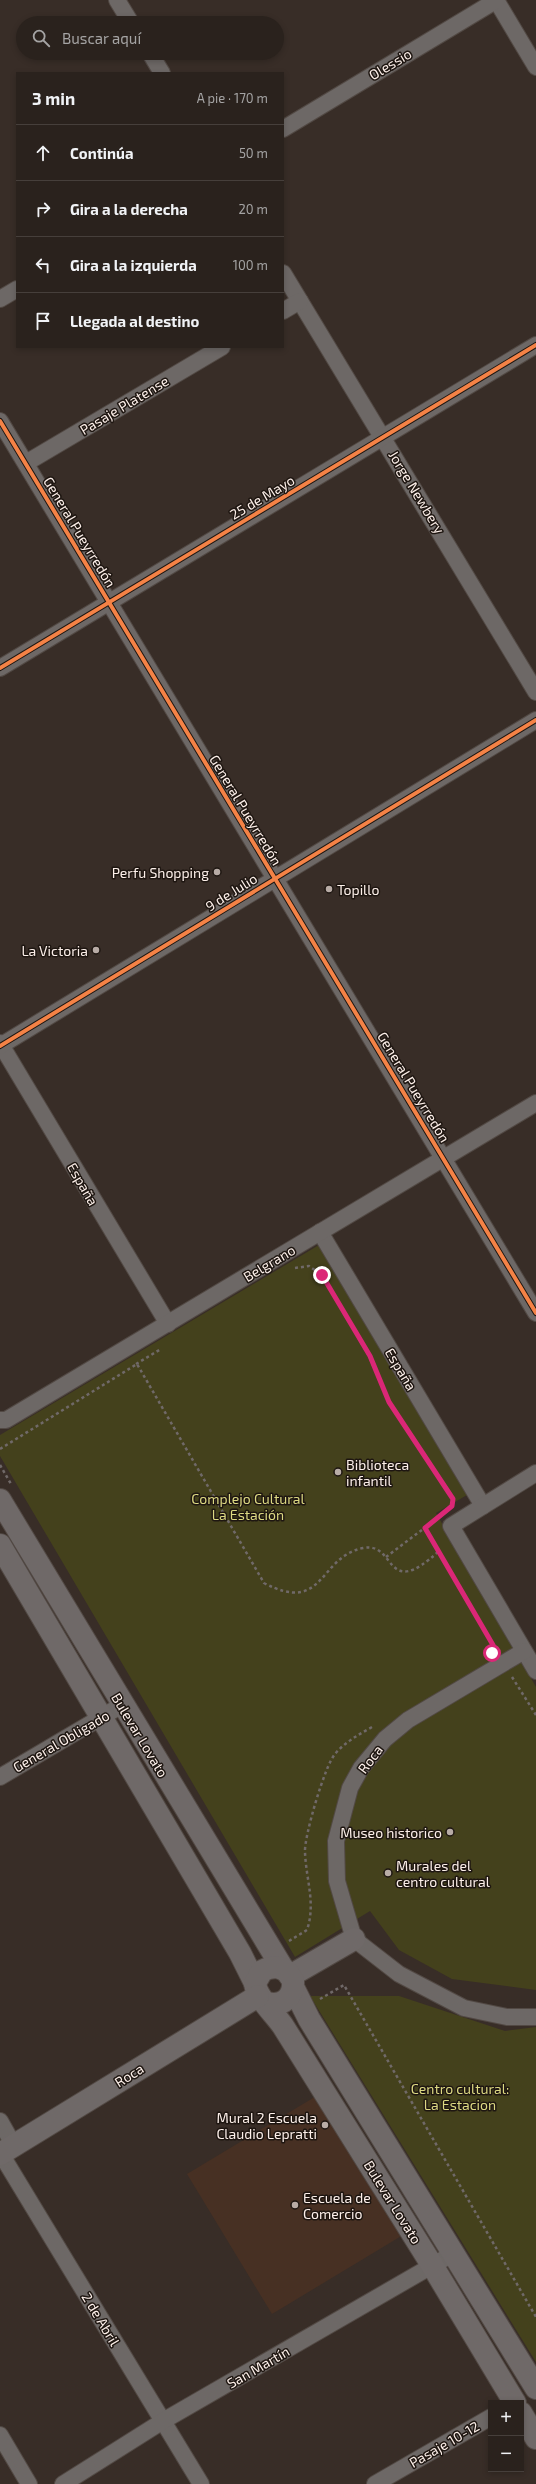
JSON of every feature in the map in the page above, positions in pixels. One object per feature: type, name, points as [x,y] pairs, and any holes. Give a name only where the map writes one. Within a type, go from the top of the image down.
[{"type":"main road","name":"Bulevar Lovato","points":[[8,1496],[122,1705],[289,1977],[309,2019],[536,2388]]},
{"type":"main road","name":"Bulevar Lovato","points":[[0,1545],[240,1953],[260,1994],[432,2265],[513,2400]]},
{"type":"main road","name":"Roca","points":[[289,1977],[354,1939]]},
{"type":"main road","name":"Roca","points":[[260,1994],[262,1971],[276,1967],[289,1977]]},
{"type":"main road","name":"Roca","points":[[260,1994],[273,2005],[284,2002],[289,1998],[289,1977]]},
{"type":"main road","name":"Roca","points":[[5,2151],[260,1994]]},
{"type":"main road","points":[[524,2418],[536,2438]]},
{"type":"street","points":[[118,0],[127,16]]},
{"type":"street","points":[[496,0],[536,66]]},
{"type":"street","name":"Olessio","points":[[284,127],[496,0]]},
{"type":"street","points":[[154,60],[161,72]]},
{"type":"street","name":"Jorge Newbery","points":[[284,275],[536,692]]},
{"type":"street","points":[[0,299],[16,290]]},
{"type":"street","points":[[284,310],[300,301]]},
{"type":"street","name":"25 de Mayo","points":[[0,668],[536,345]]},
{"type":"street","name":"Pasaje Platense","points":[[26,463],[220,348]]},
{"type":"street","name":"General Pueyrredón","points":[[0,421],[536,1313]]},
{"type":"street","name":"9 de Julio","points":[[1,1045],[536,720]]},
{"type":"street","name":"España","points":[[1,1045],[168,1324]]},
{"type":"street","name":"Belgrano","points":[[0,1420],[6,1420],[168,1324],[536,1102]]},
{"type":"street","name":"España","points":[[320,1232],[483,1506]]},
{"type":"street","points":[[536,1473],[483,1506],[446,1517],[536,1671]]},
{"type":"street","name":"Roca","points":[[354,1939],[337,1881],[336,1841],[350,1788],[361,1768],[385,1739],[408,1720],[524,1652]]},
{"type":"street","name":"General Obligado","points":[[0,1776],[122,1705]]},
{"type":"street","points":[[354,1939],[399,1974],[464,2008],[507,2017],[536,2017]]},
{"type":"street","name":"2 de Abril","points":[[0,2121],[5,2151],[201,2484]]},
{"type":"street","name":"San Martín","points":[[64,2484],[163,2421],[454,2253]]},
{"type":"street","name":"Pasaje 10-12","points":[[375,2484],[488,2419]]},
{"type":"street","points":[[0,2435],[29,2484]]},
{"type":"path","points":[[292,1268],[309,1266],[322,1275],[370,1356],[389,1402],[453,1499],[452,1506],[446,1517],[425,1528],[386,1557]]},
{"type":"path","points":[[0,1449],[166,1346]]},
{"type":"path","points":[[134,1366],[137,1364],[264,1583],[280,1592],[302,1593],[354,1552],[364,1548],[377,1550],[386,1557],[397,1571],[405,1573],[428,1562],[439,1551]]},
{"type":"path","points":[[0,1465],[8,1496]]},
{"type":"path","points":[[425,1528],[493,1645],[492,1653]]},
{"type":"path","points":[[513,1680],[536,1716]]},
{"type":"path","points":[[283,1944],[307,1930],[312,1917],[313,1902],[306,1868],[306,1835],[334,1755],[352,1738],[373,1727]]},
{"type":"path","points":[[318,2000],[344,1985],[536,2317]]},
{"type":"shaded area","name":"Escuela de Comercio","points":[[318,2095],[403,2235],[272,2314],[187,2174]]},
{"type":"green space","name":"Complejo Cultural La Estación","points":[[319,1245],[467,1495],[436,1513],[536,1687],[536,1990],[452,1979],[399,1950],[370,1911],[295,1957],[0,1456],[0,1435]]},
{"type":"green space","name":"Centro cultural: La Estacion","points":[[310,1996],[399,1996],[505,2031],[536,2027],[536,2362]]},
{"type":"cycle path","points":[[0,668],[536,345]]},
{"type":"cycle path","points":[[0,421],[536,1313]]},
{"type":"cycle path","points":[[0,1046],[536,720]]},
{"type":"place","name":"Perfu Shopping","points":[[217,872]]},
{"type":"place","name":"Topillo","points":[[329,889]]},
{"type":"place","name":"La Victoria","points":[[96,950]]},
{"type":"place","name":"Biblioteca infantil","points":[[338,1472]]},
{"type":"place","name":"Museo historico","points":[[450,1832]]},
{"type":"place","name":"Murales del centro cultural","points":[[388,1873]]},
{"type":"place","name":"Mural 2 Escuela Claudio Lepratti","points":[[325,2125]]},
{"type":"place","name":"Escuela de Comercio","points":[[295,2205]]},
{"type":"route","points":[[322,1275],[370,1356],[389,1402],[453,1499],[452,1506],[425,1528],[493,1645],[492,1653]]}]
